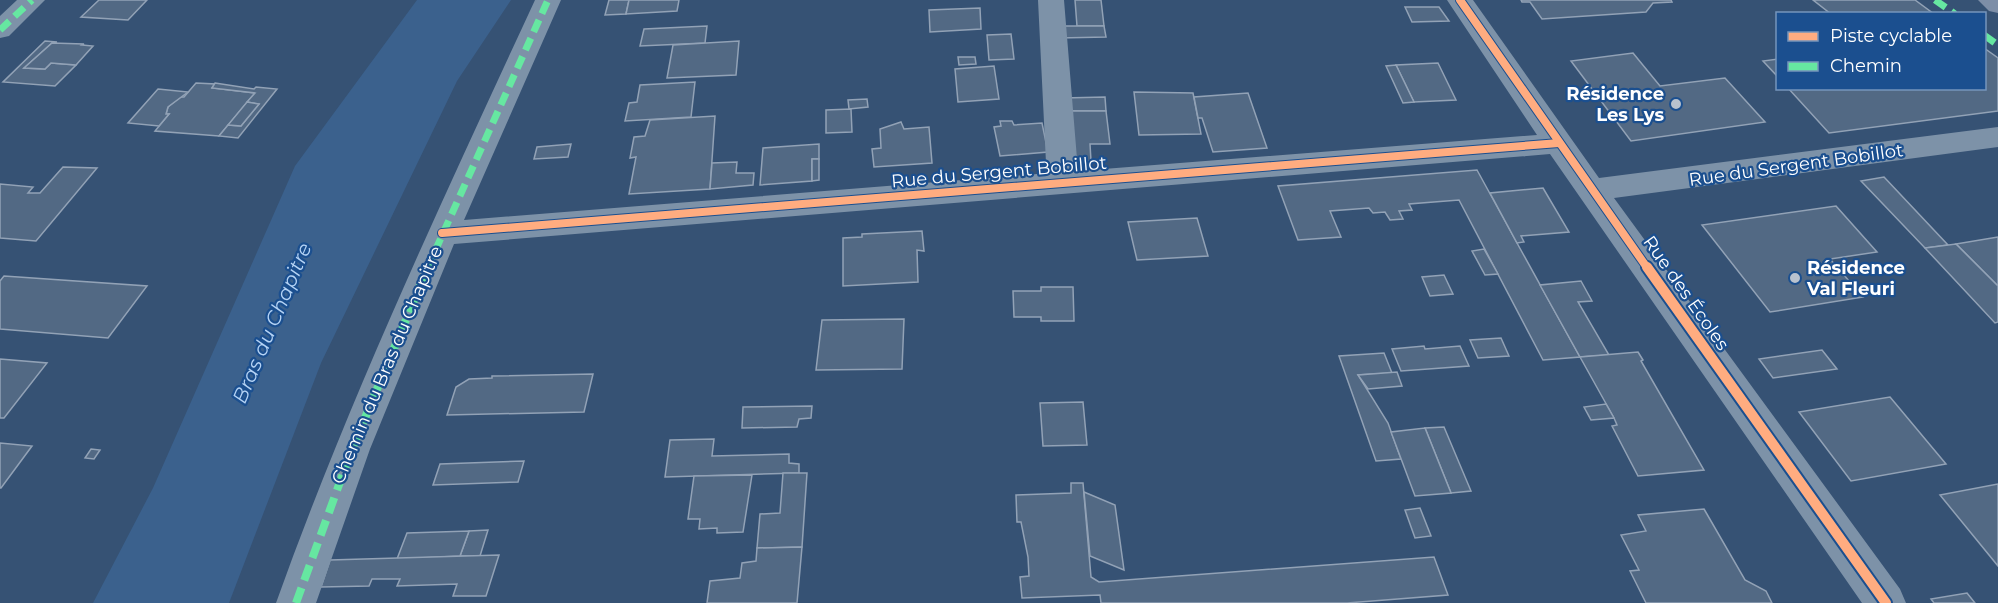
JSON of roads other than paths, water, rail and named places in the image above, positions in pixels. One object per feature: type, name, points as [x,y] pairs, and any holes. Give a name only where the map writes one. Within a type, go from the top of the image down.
[{"type":"main road","points":[[1991,0],[1998,5]]},
{"type":"street","points":[[0,30],[32,0]]},
{"type":"street","name":"Chemin du Bras du Chapitre","points":[[296,603],[326,511],[442,233],[548,0]]},
{"type":"street","points":[[1051,0],[1061,163],[1066,183]]},
{"type":"street","name":"Rue des Écoles","points":[[1460,0],[1886,603]]},
{"type":"street","name":"Rue du Sergent Bobillot","points":[[1593,190],[1663,183],[1998,137]]},
{"type":"street","name":"Rue du Sergent Bobillot","points":[[442,233],[1559,143]]},
{"type":"water","name":"Bras du Chapitre","points":[[417,0],[511,0],[457,81],[321,363],[229,603],[93,603],[153,488],[295,166]]},
{"type":"place","name":"Résidence Les Lys","points":[[1676,104]]},
{"type":"place","name":"Résidence Val Fleuri","points":[[1795,278]]}]
